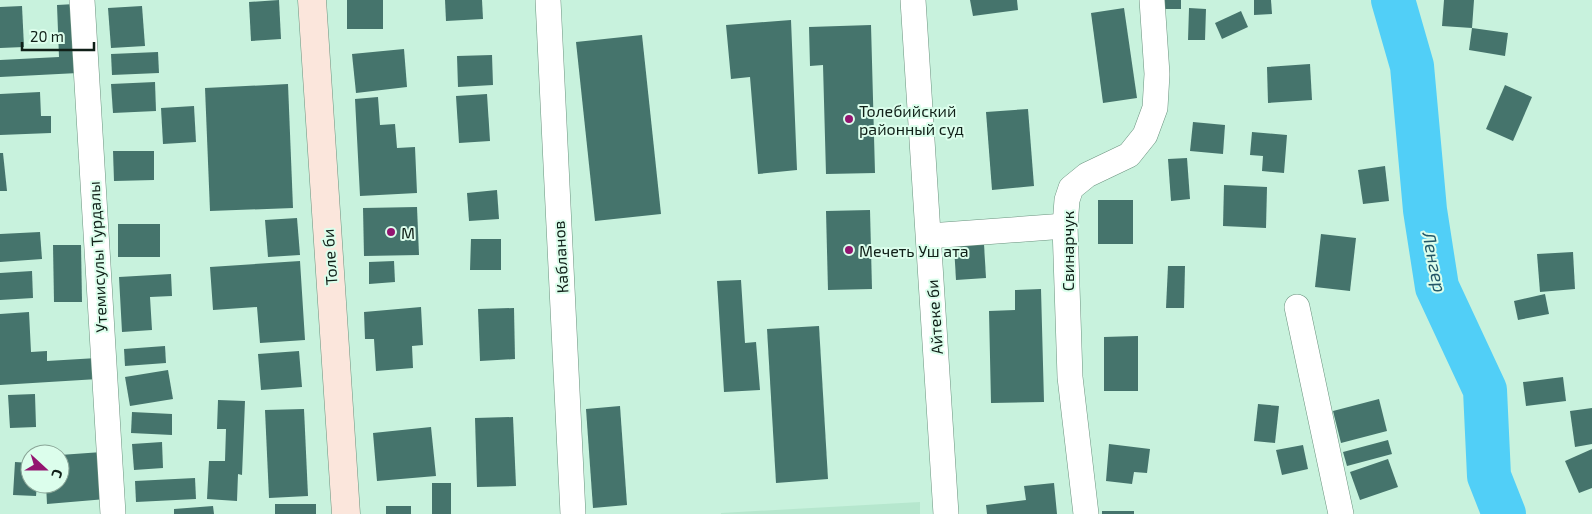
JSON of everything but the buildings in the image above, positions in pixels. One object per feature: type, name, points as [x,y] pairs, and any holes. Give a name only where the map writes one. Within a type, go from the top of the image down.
[{"type":"main road","name":"Толе би","points":[[312,0],[346,514]]},
{"type":"street","name":"Утемисулы Турдалы","points":[[82,0],[113,514]]},
{"type":"street","name":"Кабланов","points":[[548,0],[572,514]]},
{"type":"street","name":"Айтеке би","points":[[914,0],[946,514]]},
{"type":"street","name":"Свинарчук","points":[[1086,514],[1070,377],[1065,226],[1067,200],[1071,188],[1087,175],[1129,155],[1145,135],[1154,108],[1157,74],[1152,0]]},
{"type":"street","points":[[929,236],[1065,226]]},
{"type":"street","points":[[1297,307],[1341,514]]},
{"type":"shaded area","points":[[920,502],[920,514],[721,514],[721,513]]},
{"type":"waterway","name":"Ленгер","points":[[1393,0],[1412,66],[1425,210],[1437,287],[1485,390],[1489,476],[1504,514]]},
{"type":"place","name":"Толебийский районный суд","points":[[849,119]]},
{"type":"place","name":"M","points":[[391,232]]},
{"type":"place","name":"Мечеть Уш ата","points":[[849,250]]}]
